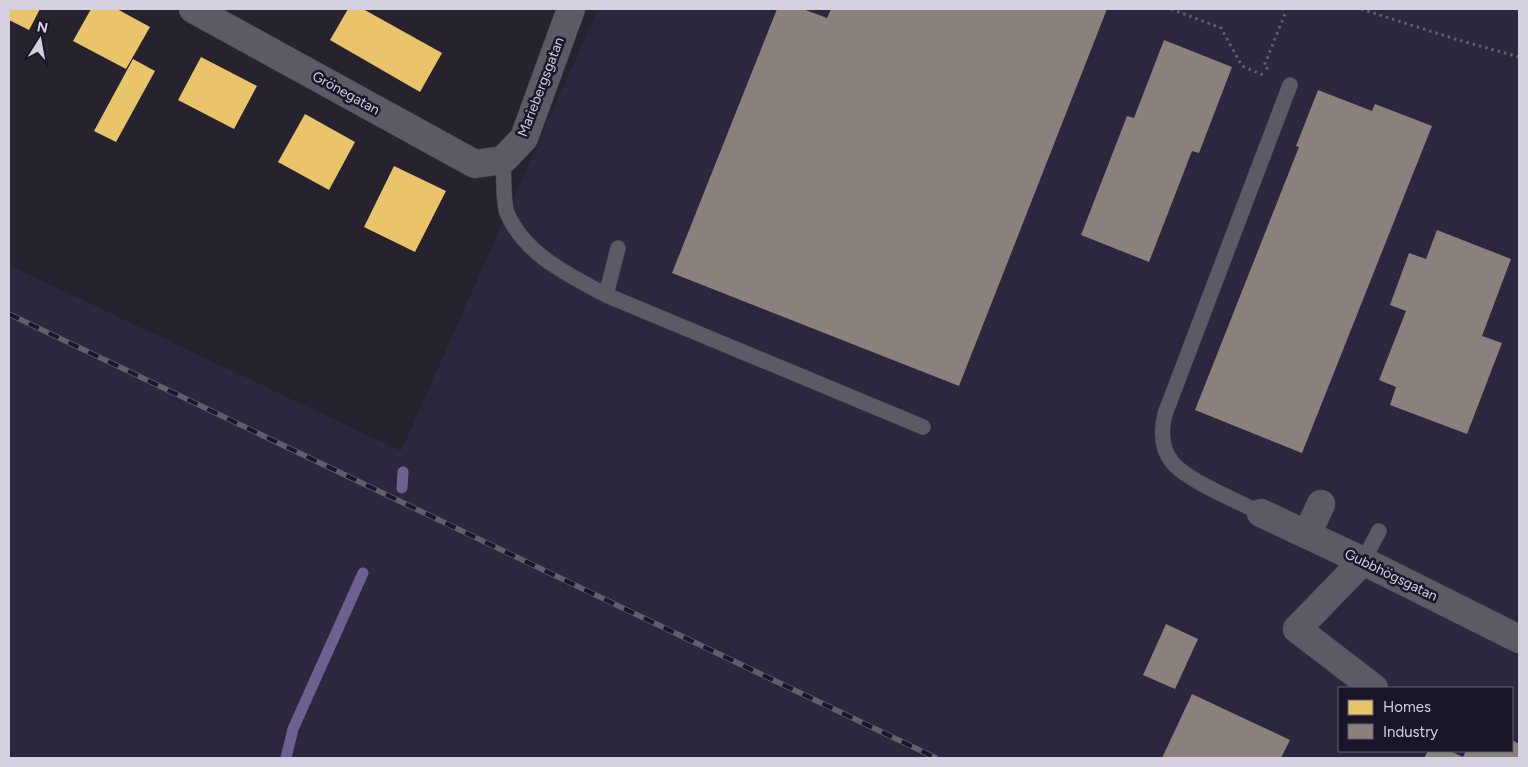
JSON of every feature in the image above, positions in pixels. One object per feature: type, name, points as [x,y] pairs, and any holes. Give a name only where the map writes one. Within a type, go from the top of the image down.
[{"type":"street","name":"Grönegatan","points":[[193,9],[475,164],[503,160]]},
{"type":"street","name":"Mariebergsgatan","points":[[503,160],[524,138],[571,9]]},
{"type":"street","points":[[1307,534],[1321,504]]},
{"type":"street","name":"Gubbhögsgatan","points":[[1261,513],[1363,561],[1519,639]]},
{"type":"street","points":[[1363,561],[1297,630],[1373,687]]},
{"type":"lane","points":[[1261,513],[1191,478],[1172,461],[1162,439],[1162,426],[1290,85]]},
{"type":"lane","points":[[503,160],[506,212],[523,240],[556,268],[606,295],[923,427]]},
{"type":"lane","points":[[606,295],[618,248]]},
{"type":"lane","points":[[1363,561],[1378,531]]},
{"type":"path","points":[[1172,9],[1221,28],[1242,66],[1290,85]]},
{"type":"path","points":[[1283,9],[1285,14],[1264,66],[1290,85]]},
{"type":"path","points":[[1361,9],[1519,57]]},
{"type":"shaded area","points":[[598,9],[1519,9],[1519,758],[9,758],[9,265],[401,451]]},
{"type":"building: Homes","points":[[9,9],[40,9],[29,30],[9,20]]},
{"type":"building: Homes","points":[[91,9],[117,9],[150,27],[126,69],[73,41]]},
{"type":"building: Homes","points":[[348,9],[363,9],[442,53],[420,92],[330,40]]},
{"type":"building: Homes","points":[[201,57],[257,86],[234,129],[178,100]]},
{"type":"building: Homes","points":[[133,59],[155,71],[116,142],[94,131]]},
{"type":"building: Homes","points":[[305,114],[355,142],[329,190],[278,162]]},
{"type":"building: Homes","points":[[394,166],[446,191],[415,252],[364,227]]},
{"type":"building: Industry","points":[[777,9],[803,9],[827,18],[831,9],[1107,9],[959,386],[672,273]]},
{"type":"building: Industry","points":[[1164,40],[1232,67],[1199,153],[1192,151],[1149,262],[1081,235],[1127,116],[1134,118]]},
{"type":"building: Industry","points":[[1318,90],[1372,111],[1375,104],[1432,126],[1302,453],[1195,410],[1299,147],[1296,146]]},
{"type":"building: Industry","points":[[1437,230],[1511,259],[1482,336],[1502,343],[1467,434],[1390,405],[1396,387],[1379,380],[1406,311],[1390,305],[1409,253],[1426,259]]},
{"type":"building: Industry","points":[[1166,624],[1198,639],[1175,689],[1143,675]]},
{"type":"building: Industry","points":[[1192,694],[1290,740],[1281,758],[1162,758]]},
{"type":"building: Industry","points":[[1513,741],[1519,744],[1519,758],[1424,758],[1427,752],[1452,752],[1463,757],[1466,752],[1513,752]]},
{"type":"waterway","points":[[402,488],[403,472]]},
{"type":"waterway","points":[[286,758],[293,729],[363,573]]},
{"type":"railway","points":[[9,314],[936,758]]}]
